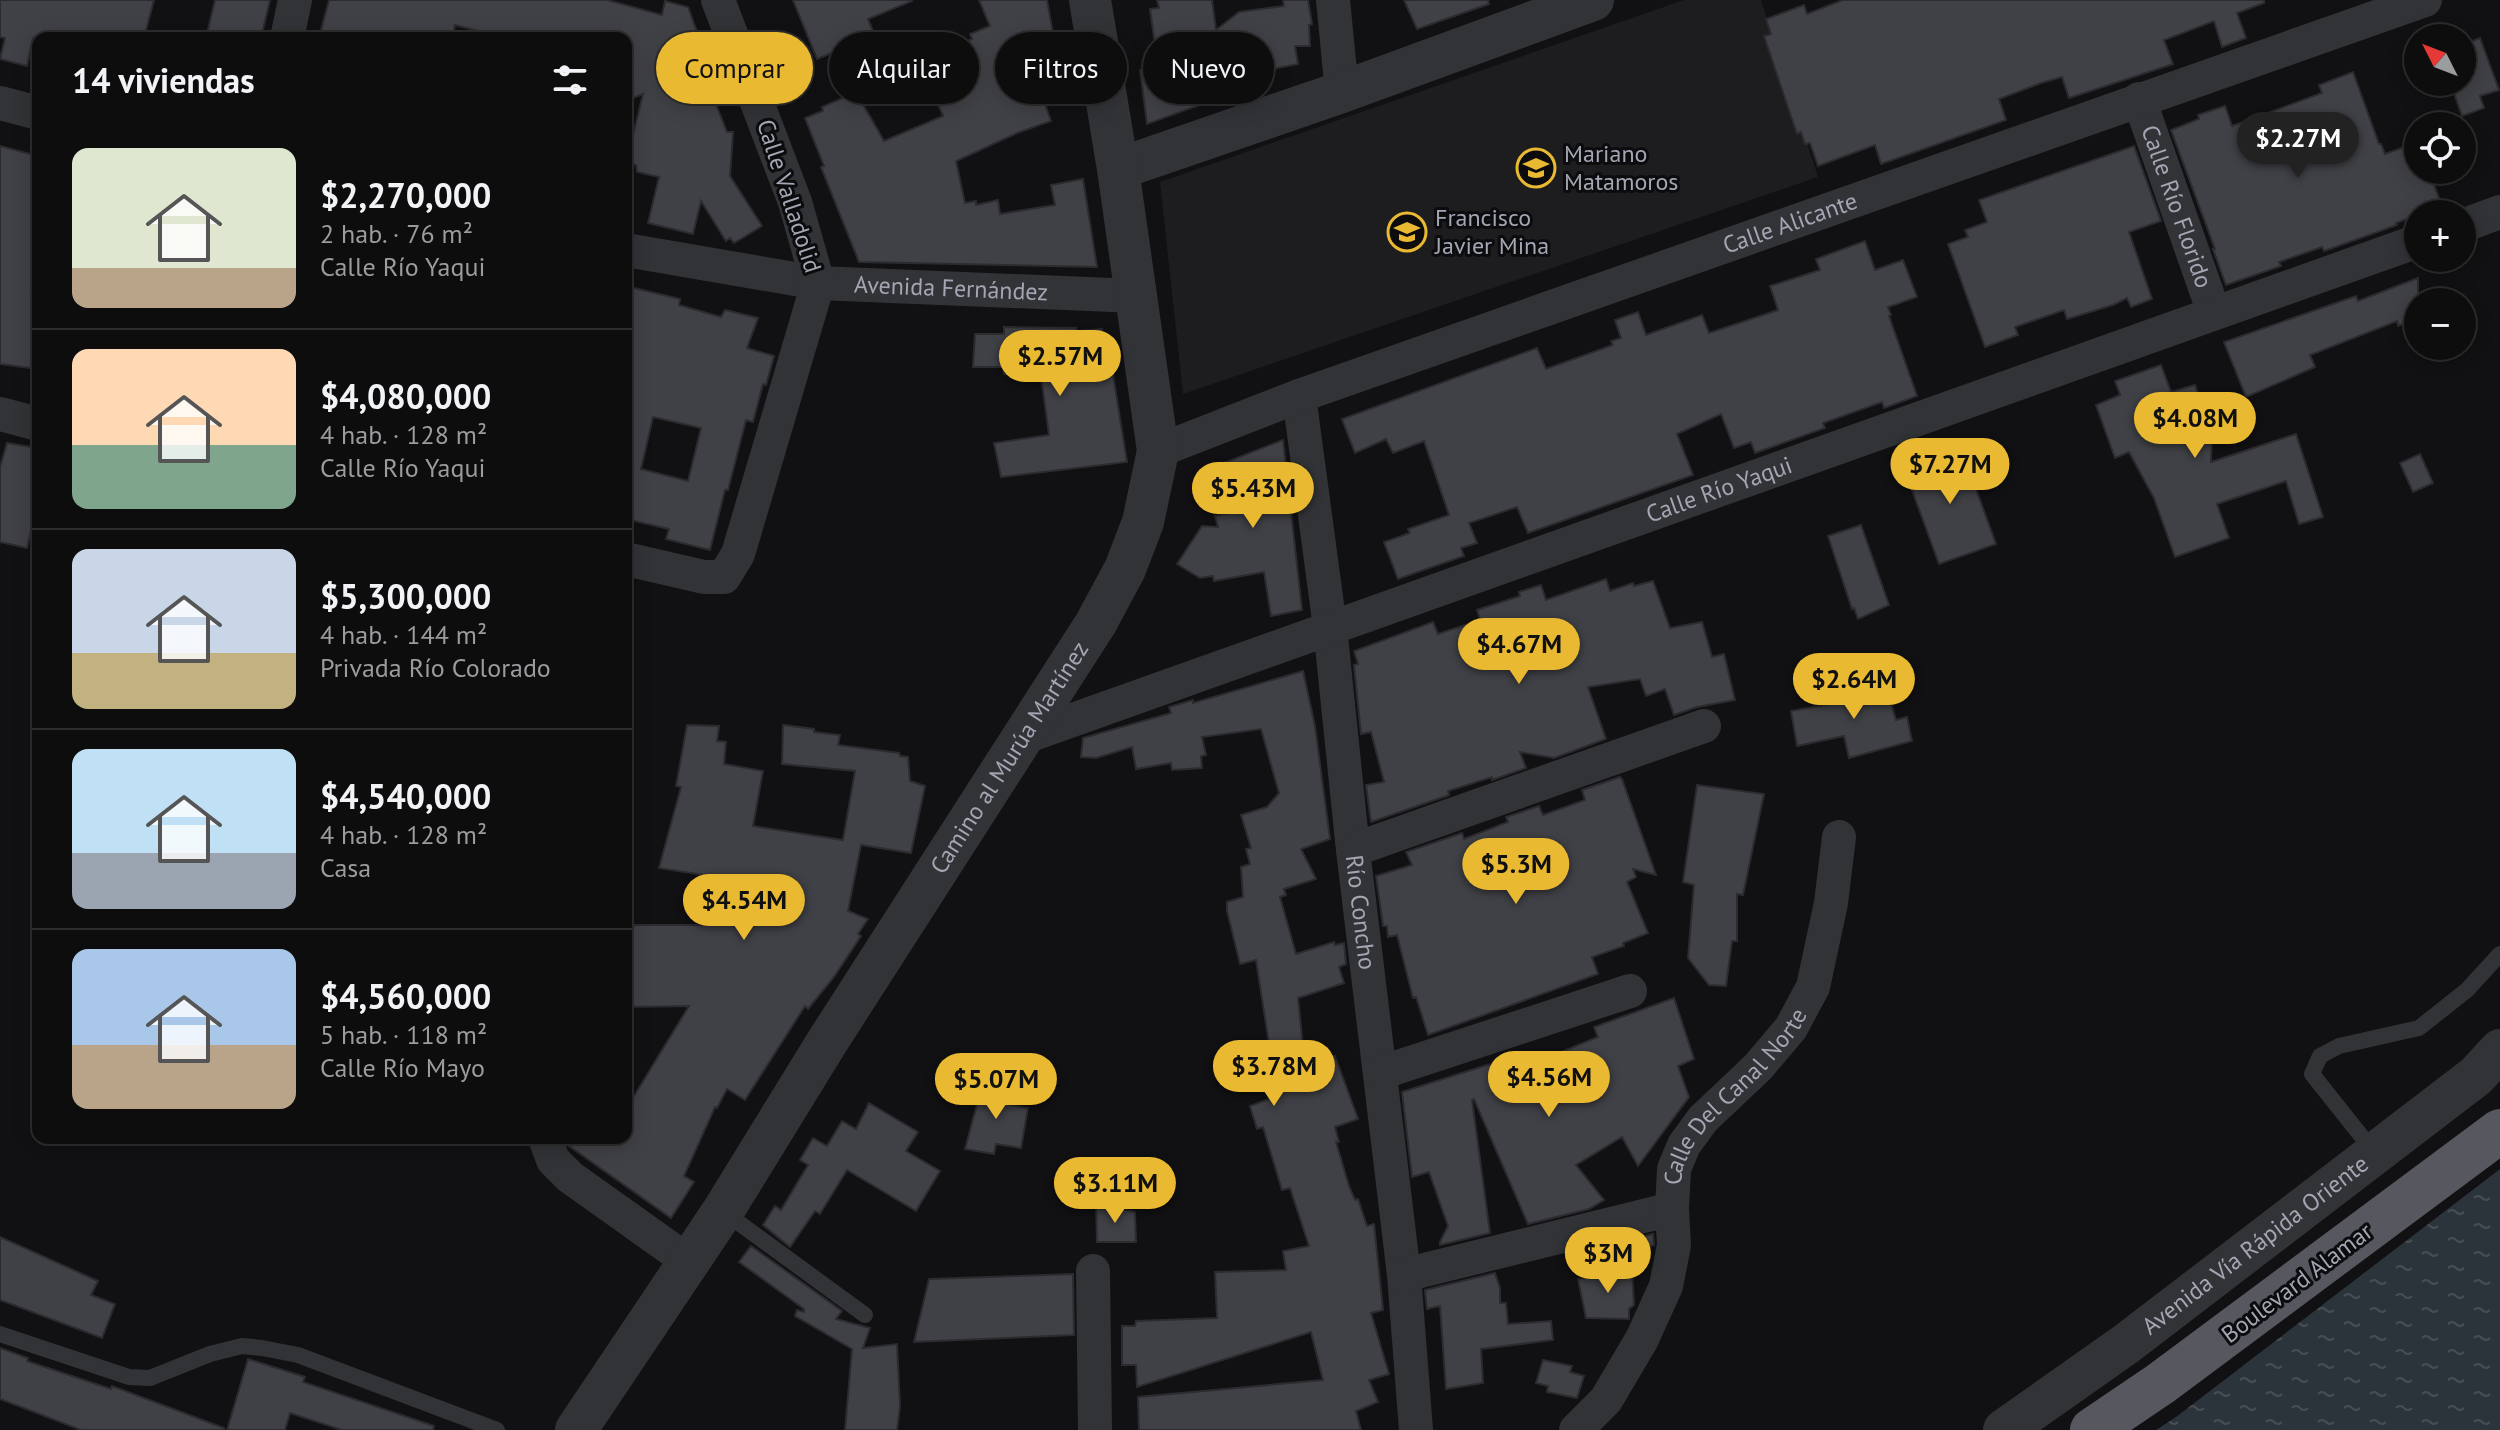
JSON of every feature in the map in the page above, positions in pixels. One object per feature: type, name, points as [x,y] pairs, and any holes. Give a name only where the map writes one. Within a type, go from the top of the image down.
[{"type":"highway","name":"Boulevard Alamar","points":[[2092,1430],[2172,1375],[2500,1131]]},
{"type":"street","points":[[288,32],[295,0]]},
{"type":"street","name":"Calle Valladolid","points":[[632,560],[704,577],[724,577],[738,554],[818,283],[795,202],[718,0]]},
{"type":"street","name":"Camino al Murúa Martínez","points":[[576,1430],[723,1211],[827,1042],[1096,623],[1125,569],[1143,522],[1158,451],[1118,169],[1090,0]]},
{"type":"street","points":[[1333,0],[1342,92]]},
{"type":"street","points":[[1118,169],[1342,92],[1593,0]]},
{"type":"street","name":"Calle Alicante","points":[[1158,451],[1299,396],[2425,0]]},
{"type":"street","name":"Calle Río Florido","points":[[2139,99],[2214,313]]},
{"type":"street","points":[[0,103],[32,111]]},
{"type":"street","points":[[2476,221],[2500,212]]},
{"type":"street","name":"Calle Río Yaqui","points":[[1022,738],[2404,246]]},
{"type":"street","name":"Avenida Fernández","points":[[632,251],[818,283],[1137,296]]},
{"type":"street","name":"Río Concho","points":[[1299,396],[1330,627],[1353,850],[1404,1275],[1416,1430]]},
{"type":"street","points":[[0,414],[32,422]]},
{"type":"street","points":[[1353,850],[1704,726]]},
{"type":"street","name":"Calle Del Canal Norte","points":[[1576,1430],[1606,1400],[1642,1339],[1666,1286],[1674,1245],[1674,1169],[1684,1145],[1703,1119],[1758,1067],[1791,1028],[1813,987],[1831,903],[1839,837]]},
{"type":"street","points":[[1380,1073],[1630,991]]},
{"type":"street","name":"Avenida Vía Rápida Oriente","points":[[2004,1430],[2126,1344],[2476,1076],[2500,1050]]},
{"type":"street","points":[[547,1144],[553,1160],[570,1177],[688,1261]]},
{"type":"street","points":[[1404,1275],[1672,1209]]},
{"type":"street","points":[[1093,1271],[1095,1430]]},
{"type":"lane","points":[[2374,1152],[2312,1074],[2320,1056],[2339,1046],[2419,1028],[2467,990],[2500,954]]},
{"type":"lane","points":[[723,1211],[865,1315]]},
{"type":"lane","points":[[0,1334],[129,1377],[150,1378],[210,1354],[242,1346],[274,1350],[298,1355],[497,1430]]},
{"type":"shaded area","points":[[1684,0],[1761,0],[1818,177],[1183,394],[1160,182]]},
{"type":"water","points":[[2500,1169],[2500,1430],[2156,1430],[2176,1417]]},
{"type":"building","points":[[0,0],[154,0],[146,32],[32,32],[27,66],[0,59],[5,38],[0,37]]},
{"type":"building","points":[[215,0],[270,0],[262,32],[207,32]]},
{"type":"building","points":[[329,0],[607,0],[662,15],[665,1],[688,7],[697,32],[656,32],[656,104],[716,104],[727,132],[733,132],[730,176],[762,226],[734,243],[730,238],[726,241],[701,201],[693,234],[648,223],[659,177],[637,172],[636,165],[632,164],[632,139],[643,94],[632,99],[632,32],[482,32],[455,25],[454,32],[321,32]]},
{"type":"building","points":[[793,0],[912,1],[868,19],[873,32],[829,32],[829,54],[817,59],[813,49],[813,32],[806,32]]},
{"type":"building","points":[[979,0],[1047,0],[1053,32],[995,32],[995,104],[1045,104],[1051,121],[956,161],[965,203],[976,201],[976,205],[998,200],[1000,214],[1055,205],[1051,185],[1083,179],[1097,267],[859,262],[805,118],[823,111],[822,107],[829,104],[863,104],[884,141],[943,116],[938,104],[979,104],[979,32],[975,32],[990,26]]},
{"type":"building","points":[[1157,0],[1212,0],[1216,30],[1239,12],[1284,6],[1283,0],[1308,0],[1312,24],[1309,25],[1310,46],[1295,46],[1298,64],[1274,69],[1274,32],[1153,32],[1150,9],[1159,8]]},
{"type":"building","points":[[1404,0],[1488,0],[1489,4],[1417,29]]},
{"type":"building","points":[[1843,0],[2264,0],[2264,3],[2237,13],[2246,38],[2222,47],[2214,21],[2164,40],[2173,64],[2069,98],[2062,77],[2041,83],[1999,99],[2006,120],[1881,164],[1875,145],[1818,166],[1810,143],[1805,144],[1801,132],[1797,134],[1764,36],[1771,34],[1766,19],[1804,5],[1807,14]]},
{"type":"building","points":[[2480,38],[2499,90],[2480,96],[2484,108],[2461,112],[2455,96],[2476,96],[2476,40]]},
{"type":"building","points":[[2353,72],[2385,154],[2404,147],[2404,184],[2434,184],[2440,200],[2404,200],[2404,220],[2397,225],[2324,251],[2322,247],[2279,262],[2281,266],[2226,285],[2171,130],[2199,119],[2198,115],[2225,106],[2232,126],[2322,93],[2319,85]]},
{"type":"building","points":[[1144,104],[1203,104],[1147,124]]},
{"type":"building","points":[[0,146],[32,154],[32,368],[0,364]]},
{"type":"building","points":[[2134,146],[2161,221],[2129,232],[2152,299],[2131,307],[2127,298],[2067,319],[2064,310],[2015,327],[2018,335],[1985,347],[1948,244],[1968,237],[1965,230],[1987,222],[1979,200]]},
{"type":"building","points":[[1865,241],[1875,270],[1903,260],[1917,297],[1888,307],[1917,396],[1884,408],[1882,402],[1823,423],[1825,428],[1755,453],[1751,442],[1734,448],[1721,414],[1677,434],[1693,475],[1528,533],[1517,507],[1469,523],[1477,543],[1461,548],[1464,556],[1398,579],[1384,542],[1410,533],[1408,529],[1449,515],[1424,441],[1393,453],[1386,439],[1355,453],[1342,419],[1537,348],[1546,369],[1613,345],[1611,341],[1621,338],[1615,320],[1638,312],[1646,335],[1702,315],[1709,333],[1778,310],[1770,286],[1820,270],[1816,259]]},
{"type":"building","points":[[2418,278],[2418,288],[2404,288],[2404,324],[2398,326],[2397,321],[2310,355],[2315,367],[2246,397],[2224,342],[2356,296],[2358,301]]},
{"type":"building","points":[[632,287],[680,299],[679,305],[721,317],[725,310],[758,318],[747,348],[774,356],[753,422],[746,420],[710,550],[666,539],[669,529],[632,520]],"holes":[[[653,417],[701,428],[688,481],[641,469]]]},
{"type":"building","points":[[1004,327],[1076,328],[1076,331],[1102,329],[1104,351],[1109,350],[1127,462],[1001,477],[994,443],[1049,435],[1041,376],[1004,374],[1004,367],[973,367],[975,334],[1004,334]]},
{"type":"building","points":[[2161,365],[2171,392],[2195,385],[2212,435],[2211,462],[2296,434],[2323,517],[2299,524],[2286,481],[2217,504],[2229,538],[2175,557],[2154,498],[2129,452],[2115,458],[2096,405],[2120,395],[2115,381]]},
{"type":"building","points":[[1283,440],[1302,610],[1271,616],[1264,572],[1214,581],[1213,576],[1200,578],[1177,564],[1202,526],[1218,527],[1215,516],[1236,511],[1221,464]]},
{"type":"building","points":[[7,443],[32,447],[32,527],[27,548],[0,542],[0,467]]},
{"type":"building","points":[[1961,448],[1996,544],[1939,564],[1904,468]]},
{"type":"building","points":[[2420,454],[2433,483],[2413,492],[2400,463]]},
{"type":"building","points":[[1861,525],[1889,605],[1858,619],[1828,536]]},
{"type":"building","points":[[1606,579],[1610,591],[1633,583],[1634,586],[1653,581],[1670,628],[1702,622],[1712,657],[1724,654],[1735,700],[1674,715],[1665,689],[1646,696],[1640,679],[1588,687],[1606,739],[1554,758],[1520,752],[1526,768],[1448,791],[1449,795],[1371,822],[1366,785],[1384,782],[1371,732],[1361,734],[1354,665],[1358,664],[1354,651],[1433,622],[1438,634],[1480,620],[1477,610],[1520,596],[1519,592],[1541,585],[1546,600]]},
{"type":"building","points":[[1303,671],[1315,726],[1330,839],[1301,849],[1316,879],[1284,889],[1286,895],[1280,897],[1296,954],[1334,942],[1335,945],[1344,943],[1346,964],[1339,967],[1344,983],[1298,998],[1303,1047],[1318,1042],[1323,1060],[1335,1056],[1358,1119],[1335,1127],[1339,1142],[1336,1142],[1349,1186],[1355,1200],[1358,1199],[1367,1226],[1374,1224],[1383,1310],[1371,1313],[1389,1374],[1369,1380],[1378,1402],[1356,1411],[1361,1430],[1139,1430],[1138,1397],[1323,1380],[1311,1332],[1137,1387],[1136,1365],[1122,1365],[1122,1326],[1135,1326],[1136,1321],[1217,1318],[1215,1272],[1286,1270],[1283,1251],[1309,1246],[1290,1188],[1282,1190],[1263,1127],[1257,1129],[1250,1106],[1269,1099],[1263,1052],[1270,1050],[1256,960],[1240,964],[1227,911],[1227,902],[1243,897],[1241,867],[1250,864],[1246,849],[1251,848],[1241,815],[1267,807],[1279,793],[1261,729],[1202,737],[1206,755],[1201,756],[1202,768],[1172,770],[1171,763],[1136,769],[1132,747],[1096,758],[1081,757],[1083,738],[1171,713],[1169,707]]},
{"type":"building","points":[[1884,679],[1896,720],[1907,717],[1912,741],[1849,758],[1844,736],[1797,746],[1791,711],[1846,701],[1844,691]]},
{"type":"building","points":[[687,725],[719,726],[717,741],[726,742],[724,764],[763,771],[753,826],[843,840],[855,771],[782,764],[783,725],[840,735],[838,745],[899,753],[908,757],[910,781],[925,786],[911,853],[861,845],[848,911],[868,919],[858,934],[861,936],[834,977],[808,1009],[805,1006],[745,1100],[727,1089],[715,1107],[684,1176],[694,1182],[671,1218],[568,1144],[632,1144],[632,1095],[689,1006],[632,1007],[632,925],[731,925],[730,883],[659,868],[681,787],[676,786]]},
{"type":"building","points":[[1620,777],[1656,875],[1633,869],[1636,877],[1627,882],[1648,933],[1623,943],[1624,946],[1592,957],[1598,974],[1428,1035],[1416,997],[1413,998],[1397,935],[1388,937],[1387,926],[1383,926],[1376,876],[1412,865],[1406,852],[1462,833],[1464,839],[1508,822],[1506,817],[1539,806],[1543,815],[1585,800],[1582,790]]},
{"type":"building","points":[[1697,785],[1764,794],[1743,895],[1737,894],[1737,941],[1732,941],[1726,986],[1709,985],[1688,958],[1694,885],[1683,882]]},
{"type":"building","points":[[1674,998],[1694,1059],[1678,1066],[1689,1097],[1638,1166],[1622,1137],[1576,1165],[1604,1200],[1589,1209],[1528,1224],[1474,1099],[1490,1233],[1440,1245],[1448,1226],[1429,1172],[1412,1177],[1402,1092],[1487,1065],[1501,1062],[1506,1071],[1544,1059],[1598,1037],[1594,1027]]},
{"type":"building","points":[[983,1082],[1013,1088],[1010,1105],[1028,1108],[1021,1148],[996,1144],[994,1154],[965,1149]]},
{"type":"building","points":[[869,1103],[918,1132],[906,1151],[940,1171],[916,1211],[847,1170],[820,1214],[815,1211],[790,1247],[763,1225],[775,1206],[781,1210],[808,1165],[800,1160],[813,1138],[827,1146],[842,1121],[856,1129]]},
{"type":"building","points":[[1096,1203],[1135,1212],[1136,1242],[1097,1242]]},
{"type":"building","points":[[1653,1234],[1654,1245],[1612,1260],[1608,1245]]},
{"type":"building","points":[[0,1237],[98,1281],[91,1295],[115,1304],[102,1338],[0,1300]]},
{"type":"building","points":[[751,1246],[842,1311],[836,1319],[870,1328],[863,1348],[897,1344],[900,1406],[897,1430],[845,1430],[852,1349],[795,1316],[797,1310],[804,1312],[804,1309],[739,1262]]},
{"type":"building","points":[[1632,1269],[1634,1305],[1629,1309],[1629,1319],[1586,1318],[1578,1279]]},
{"type":"building","points":[[1495,1273],[1500,1288],[1500,1303],[1506,1303],[1508,1324],[1551,1321],[1553,1340],[1481,1349],[1483,1383],[1446,1389],[1440,1306],[1427,1309],[1425,1290]]},
{"type":"building","points":[[1073,1274],[1074,1335],[914,1342],[929,1279]]},
{"type":"building","points":[[0,1348],[28,1358],[27,1361],[111,1389],[112,1386],[224,1430],[81,1430],[0,1399]]},
{"type":"building","points":[[248,1359],[305,1377],[303,1382],[434,1426],[433,1430],[342,1430],[290,1413],[285,1430],[227,1430]]},
{"type":"building","points":[[1543,1360],[1572,1366],[1570,1372],[1584,1376],[1577,1398],[1547,1392],[1548,1386],[1536,1383]]},
{"type":"place","name":"Mariano Matamoros","points":[[1536,168]]},
{"type":"place","name":"Francisco Javier Mina","points":[[1407,232]]}]
